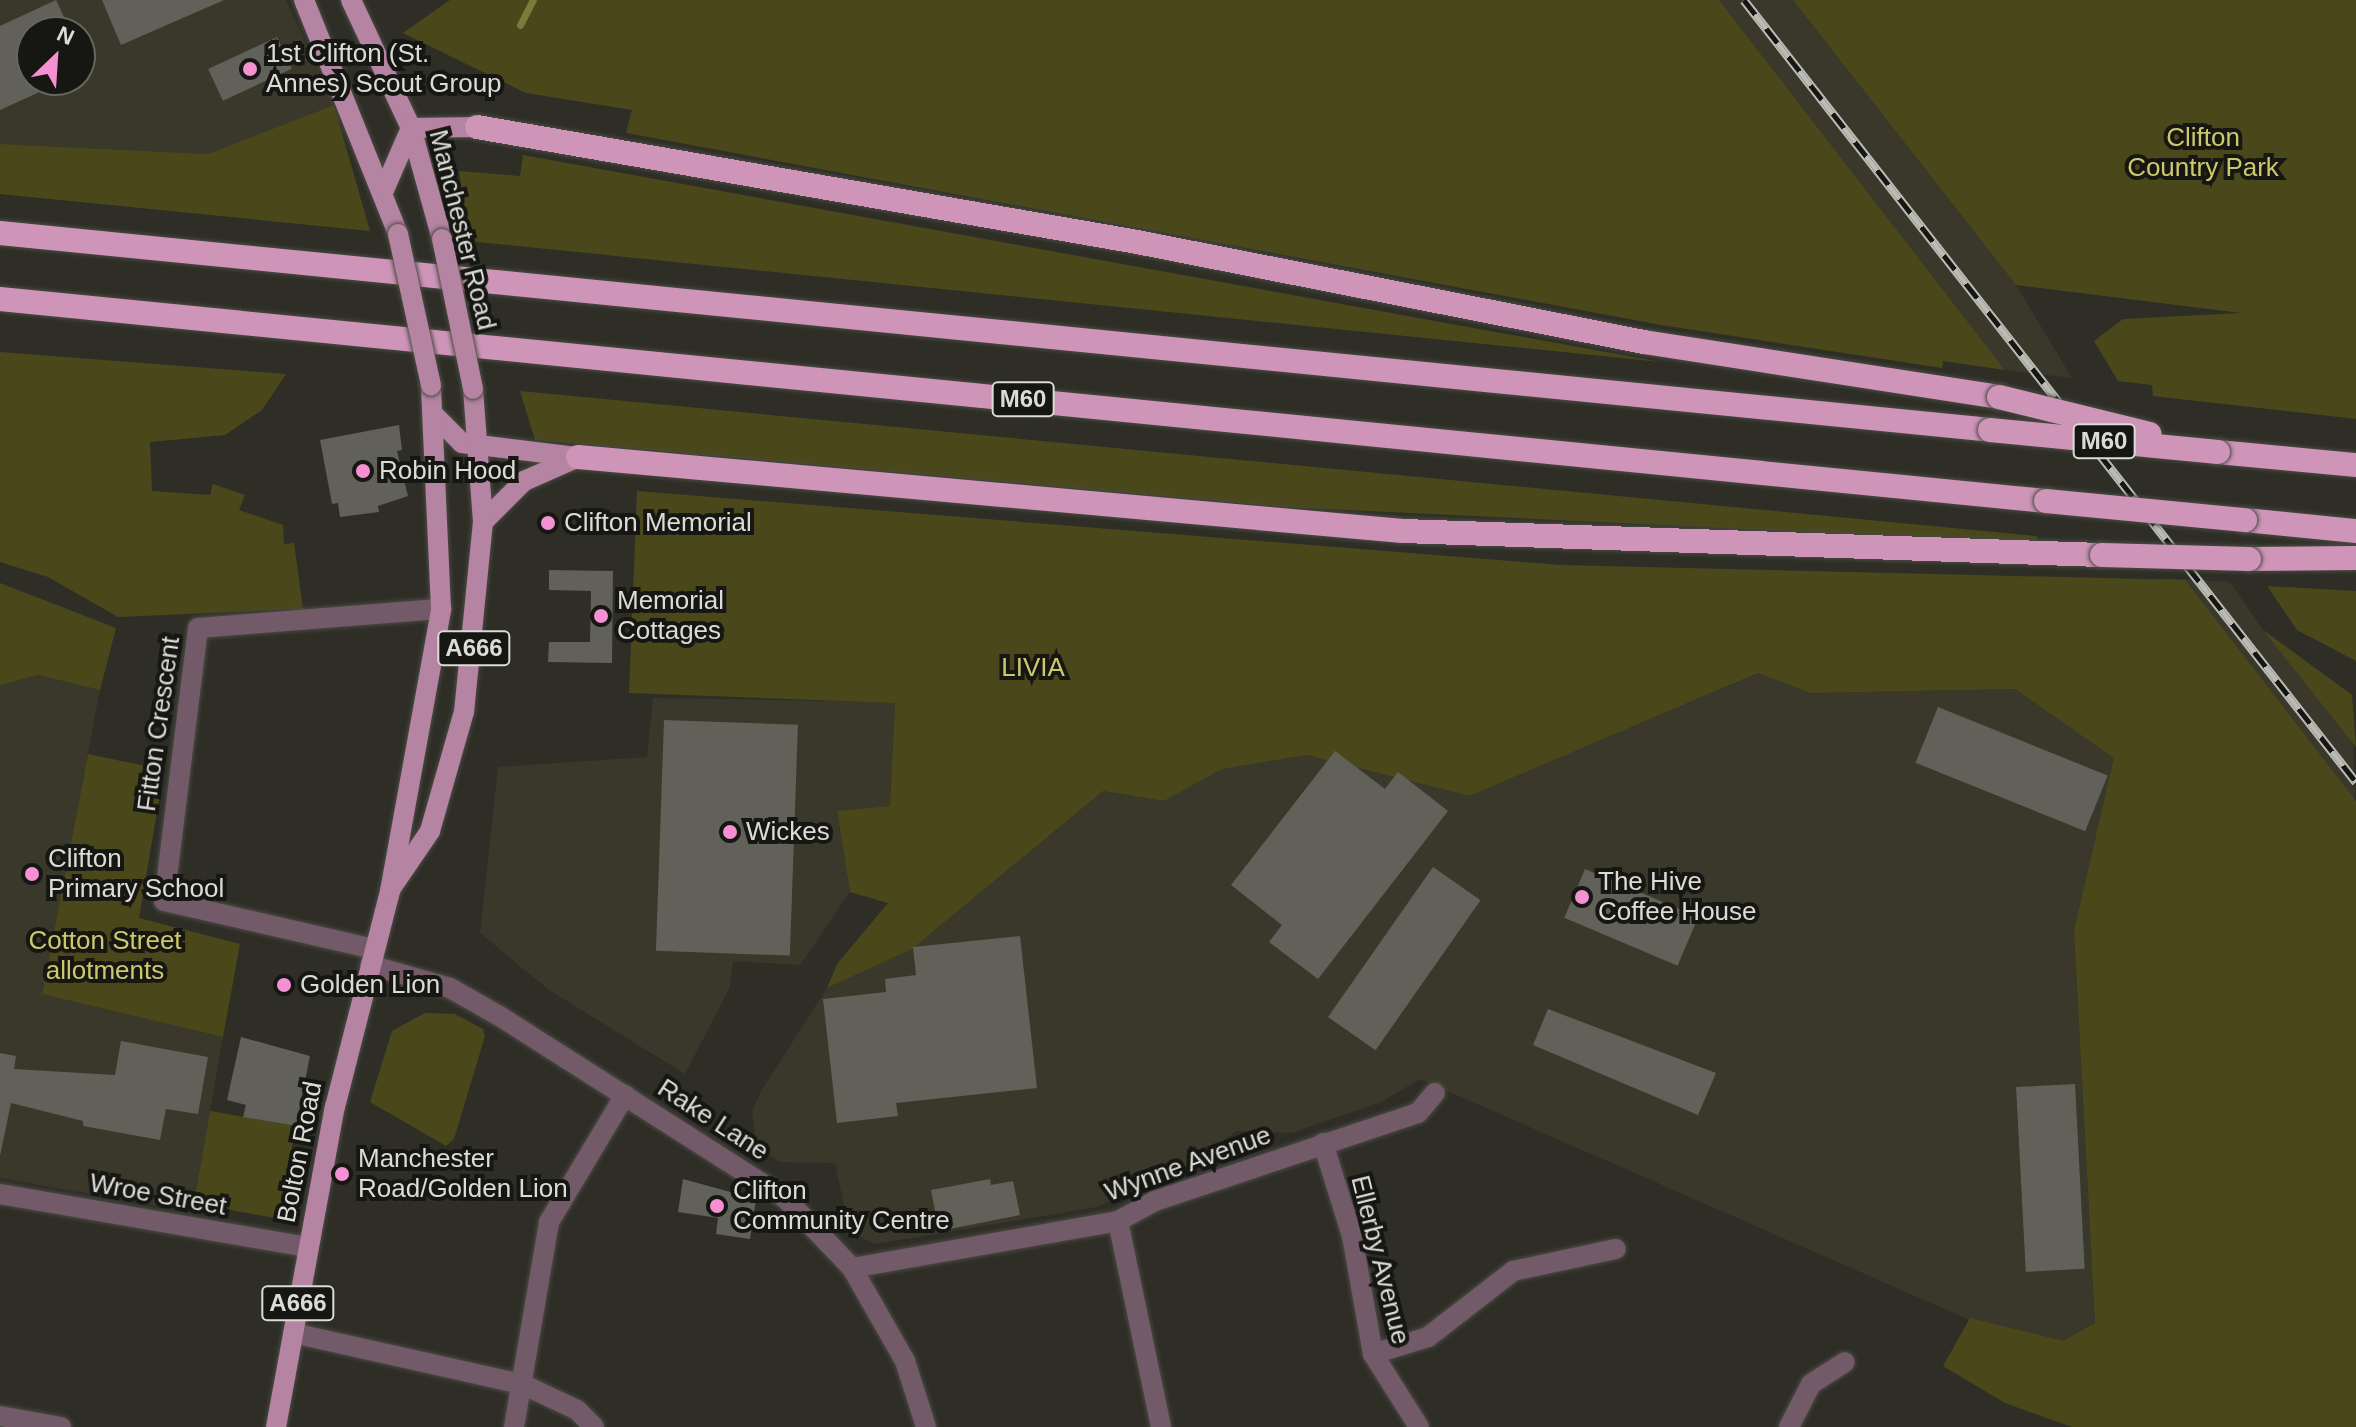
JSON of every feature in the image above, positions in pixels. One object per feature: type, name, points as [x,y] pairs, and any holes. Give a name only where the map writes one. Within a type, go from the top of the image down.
[{"type":"highway","name":"M60","points":[[477,127],[1137,242],[1644,342],[1999,397],[2218,452]]},
{"type":"highway","name":"M60","points":[[0,233],[2356,465]]},
{"type":"highway","name":"M60","points":[[0,299],[2356,531]]},
{"type":"highway","points":[[578,457],[1403,531],[2102,555],[2356,558]]},
{"type":"main road","name":"A666","points":[[304,0],[384,190]]},
{"type":"main road","name":"Manchester Road","points":[[351,0],[411,128],[442,239],[473,389]]},
{"type":"main road","points":[[384,190],[411,128],[477,127]]},
{"type":"main road","name":"Bolton Road","points":[[276,1427],[308,1247],[372,957],[390,891],[441,609],[431,385],[398,234],[384,190]]},
{"type":"main road","name":"Bolton Road","points":[[390,891],[430,831],[464,712],[483,522],[480,447],[473,389]]},
{"type":"main road","points":[[434,415],[462,443],[578,457]]},
{"type":"main road","points":[[483,522],[524,481],[578,457]]},
{"type":"street","name":"Fitton Crescent","points":[[372,957],[164,901],[198,628],[441,609]]},
{"type":"street","name":"Rake Lane","points":[[372,957],[450,988],[784,1197],[852,1268],[905,1361],[926,1427]]},
{"type":"street","name":"Wynne Avenue","points":[[852,1268],[1118,1221],[1155,1201],[1418,1113],[1435,1093]]},
{"type":"street","points":[[514,1427],[549,1222],[625,1095]]},
{"type":"street","name":"Ellerby Avenue","points":[[1323,1143],[1352,1236],[1373,1354],[1419,1427]]},
{"type":"street","name":"Wroe Street","points":[[0,1194],[308,1247]]},
{"type":"street","points":[[1118,1221],[1161,1427]]},
{"type":"street","points":[[1373,1354],[1428,1337],[1513,1271],[1616,1249]]},
{"type":"street","points":[[293,1333],[522,1384],[577,1410],[594,1427]]},
{"type":"street","points":[[1789,1427],[1811,1384],[1845,1362]]},
{"type":"street","points":[[0,1416],[61,1427]]},
{"type":"shaded area","points":[[0,0],[286,0],[334,105],[208,154],[0,144]]},
{"type":"shaded area","points":[[1719,0],[1793,0],[2016,285],[2072,378],[2005,370]]},
{"type":"shaded area","points":[[2163,578],[2230,582],[2263,630],[2352,695],[2356,836]]},
{"type":"shaded area","points":[[1759,673],[1811,693],[2015,689],[2114,757],[2120,872],[2074,931],[2095,1323],[2054,1357],[1420,1079],[1383,1101],[1292,1133],[1237,1131],[1180,1170],[1097,1207],[875,1244],[850,1232],[835,1163],[779,1162],[757,1145],[752,1112],[761,1091],[827,988],[912,949],[1103,791],[1164,801],[1222,769],[1307,755],[1470,796]]},
{"type":"shaded area","name":"Clifton Primary School","points":[[38,675],[100,690],[42,994],[223,1037],[192,1212],[0,1178],[0,685]]},
{"type":"shaded area","points":[[653,698],[895,702],[890,806],[837,811],[850,892],[800,965],[733,961],[730,987],[685,1074],[549,990],[480,933],[498,767],[647,757]]},
{"type":"green space","points":[[450,0],[1719,0],[2005,370],[1943,361],[1942,368],[1661,325],[626,133],[632,110],[526,93],[403,33]]},
{"type":"green space","name":"Clifton Country Park","points":[[1793,0],[2356,0],[2356,419],[2153,396],[2152,385],[2118,381],[2094,341],[2123,319],[2241,313],[2016,285]]},
{"type":"green space","points":[[334,105],[370,231],[0,194],[0,144],[208,154]]},
{"type":"green space","points":[[523,155],[1661,362],[468,241],[459,171],[520,176]]},
{"type":"green space","points":[[0,352],[286,374],[262,410],[225,435],[150,442],[152,491],[210,495],[213,484],[245,495],[239,510],[283,525],[284,544],[294,543],[303,609],[118,617],[48,577],[0,562]]},
{"type":"green space","points":[[520,391],[2037,536],[2037,543],[1283,507],[535,440]]},
{"type":"green space","name":"LIVIA","points":[[637,491],[1560,565],[2185,580],[2356,801],[2356,1427],[2072,1427],[2005,1403],[1943,1366],[1970,1318],[2063,1341],[2095,1323],[2074,931],[2114,758],[2015,689],[1811,693],[1758,673],[1470,796],[1307,755],[1222,769],[1164,801],[1103,791],[912,949],[827,988],[837,964],[888,903],[850,892],[837,811],[890,806],[895,703],[629,693]]},
{"type":"green space","points":[[0,583],[116,628],[100,690],[38,675],[0,685]]},
{"type":"green space","points":[[2267,586],[2356,591],[2356,661],[2297,630]]},
{"type":"green space","points":[[2263,630],[2352,695],[2356,747]]},
{"type":"green space","name":"Cotton Street allotments","points":[[88,754],[164,770],[139,918],[240,944],[223,1037],[42,994]]},
{"type":"green space","points":[[425,1013],[455,1014],[483,1029],[485,1036],[454,1139],[446,1146],[370,1102],[392,1031]]},
{"type":"green space","points":[[210,1111],[296,1126],[279,1219],[194,1204]]},
{"type":"building","points":[[56,0],[64,16],[22,16]]},
{"type":"building","points":[[102,0],[224,0],[121,45]]},
{"type":"building","points":[[16,19],[16,96],[31,96],[0,110],[0,26]]},
{"type":"building","name":"1st Clifton (St. Annes) Scout Group","points":[[277,37],[292,69],[223,101],[208,69]]},
{"type":"building","name":"Robin Hood","points":[[399,425],[402,450],[397,451],[408,496],[378,506],[379,512],[340,517],[338,503],[332,504],[320,440]]},
{"type":"building","name":"Memorial Cottages","points":[[549,570],[613,571],[612,663],[548,662],[549,642],[590,642],[591,591],[549,590]]},
{"type":"building","points":[[1938,707],[2108,776],[2085,831],[1916,763]]},
{"type":"building","points":[[664,720],[798,725],[790,956],[656,951]]},
{"type":"building","points":[[1335,751],[1385,789],[1398,772],[1448,811],[1318,979],[1269,942],[1282,925],[1231,885]]},
{"type":"building","points":[[1433,867],[1481,900],[1376,1050],[1328,1017]]},
{"type":"building","points":[[1585,869],[1698,917],[1678,966],[1564,918]]},
{"type":"building","points":[[1020,936],[1037,1088],[896,1103],[898,1116],[837,1123],[823,999],[886,992],[885,979],[916,975],[913,947]]},
{"type":"building","points":[[1548,1009],[1716,1073],[1698,1115],[1533,1045]]},
{"type":"building","points":[[241,1037],[310,1056],[296,1126],[243,1117],[246,1105],[227,1100]]},
{"type":"building","points":[[121,1041],[208,1057],[198,1114],[166,1109],[160,1140],[83,1126],[83,1121],[11,1103],[0,1156],[0,1053],[16,1056],[14,1069],[115,1075]]},
{"type":"building","points":[[2075,1084],[2085,1269],[2026,1272],[2016,1087]]},
{"type":"building","name":"Clifton Community Centre","points":[[683,1179],[756,1199],[750,1239],[716,1234],[718,1218],[678,1212]]},
{"type":"building","points":[[990,1179],[991,1185],[1013,1181],[1020,1215],[939,1231],[931,1190]]},
{"type":"waterway","points":[[520,25],[533,0]]},
{"type":"railway","points":[[1744,0],[2356,782]]},
{"type":"place","name":"1st Clifton (St. Annes) Scout Group","points":[[250,69]]},
{"type":"place","name":"Robin Hood","points":[[363,471]]},
{"type":"place","name":"Clifton Memorial","points":[[548,523]]},
{"type":"place","name":"Memorial Cottages","points":[[601,616]]},
{"type":"place","name":"Wickes","points":[[730,832]]},
{"type":"place","name":"Clifton Primary School","points":[[32,874]]},
{"type":"place","name":"The Hive Coffee House","points":[[1582,897]]},
{"type":"place","name":"Golden Lion","points":[[284,985]]},
{"type":"place","name":"Manchester Road/Golden Lion","points":[[342,1174]]},
{"type":"place","name":"Clifton Community Centre","points":[[717,1206]]}]
